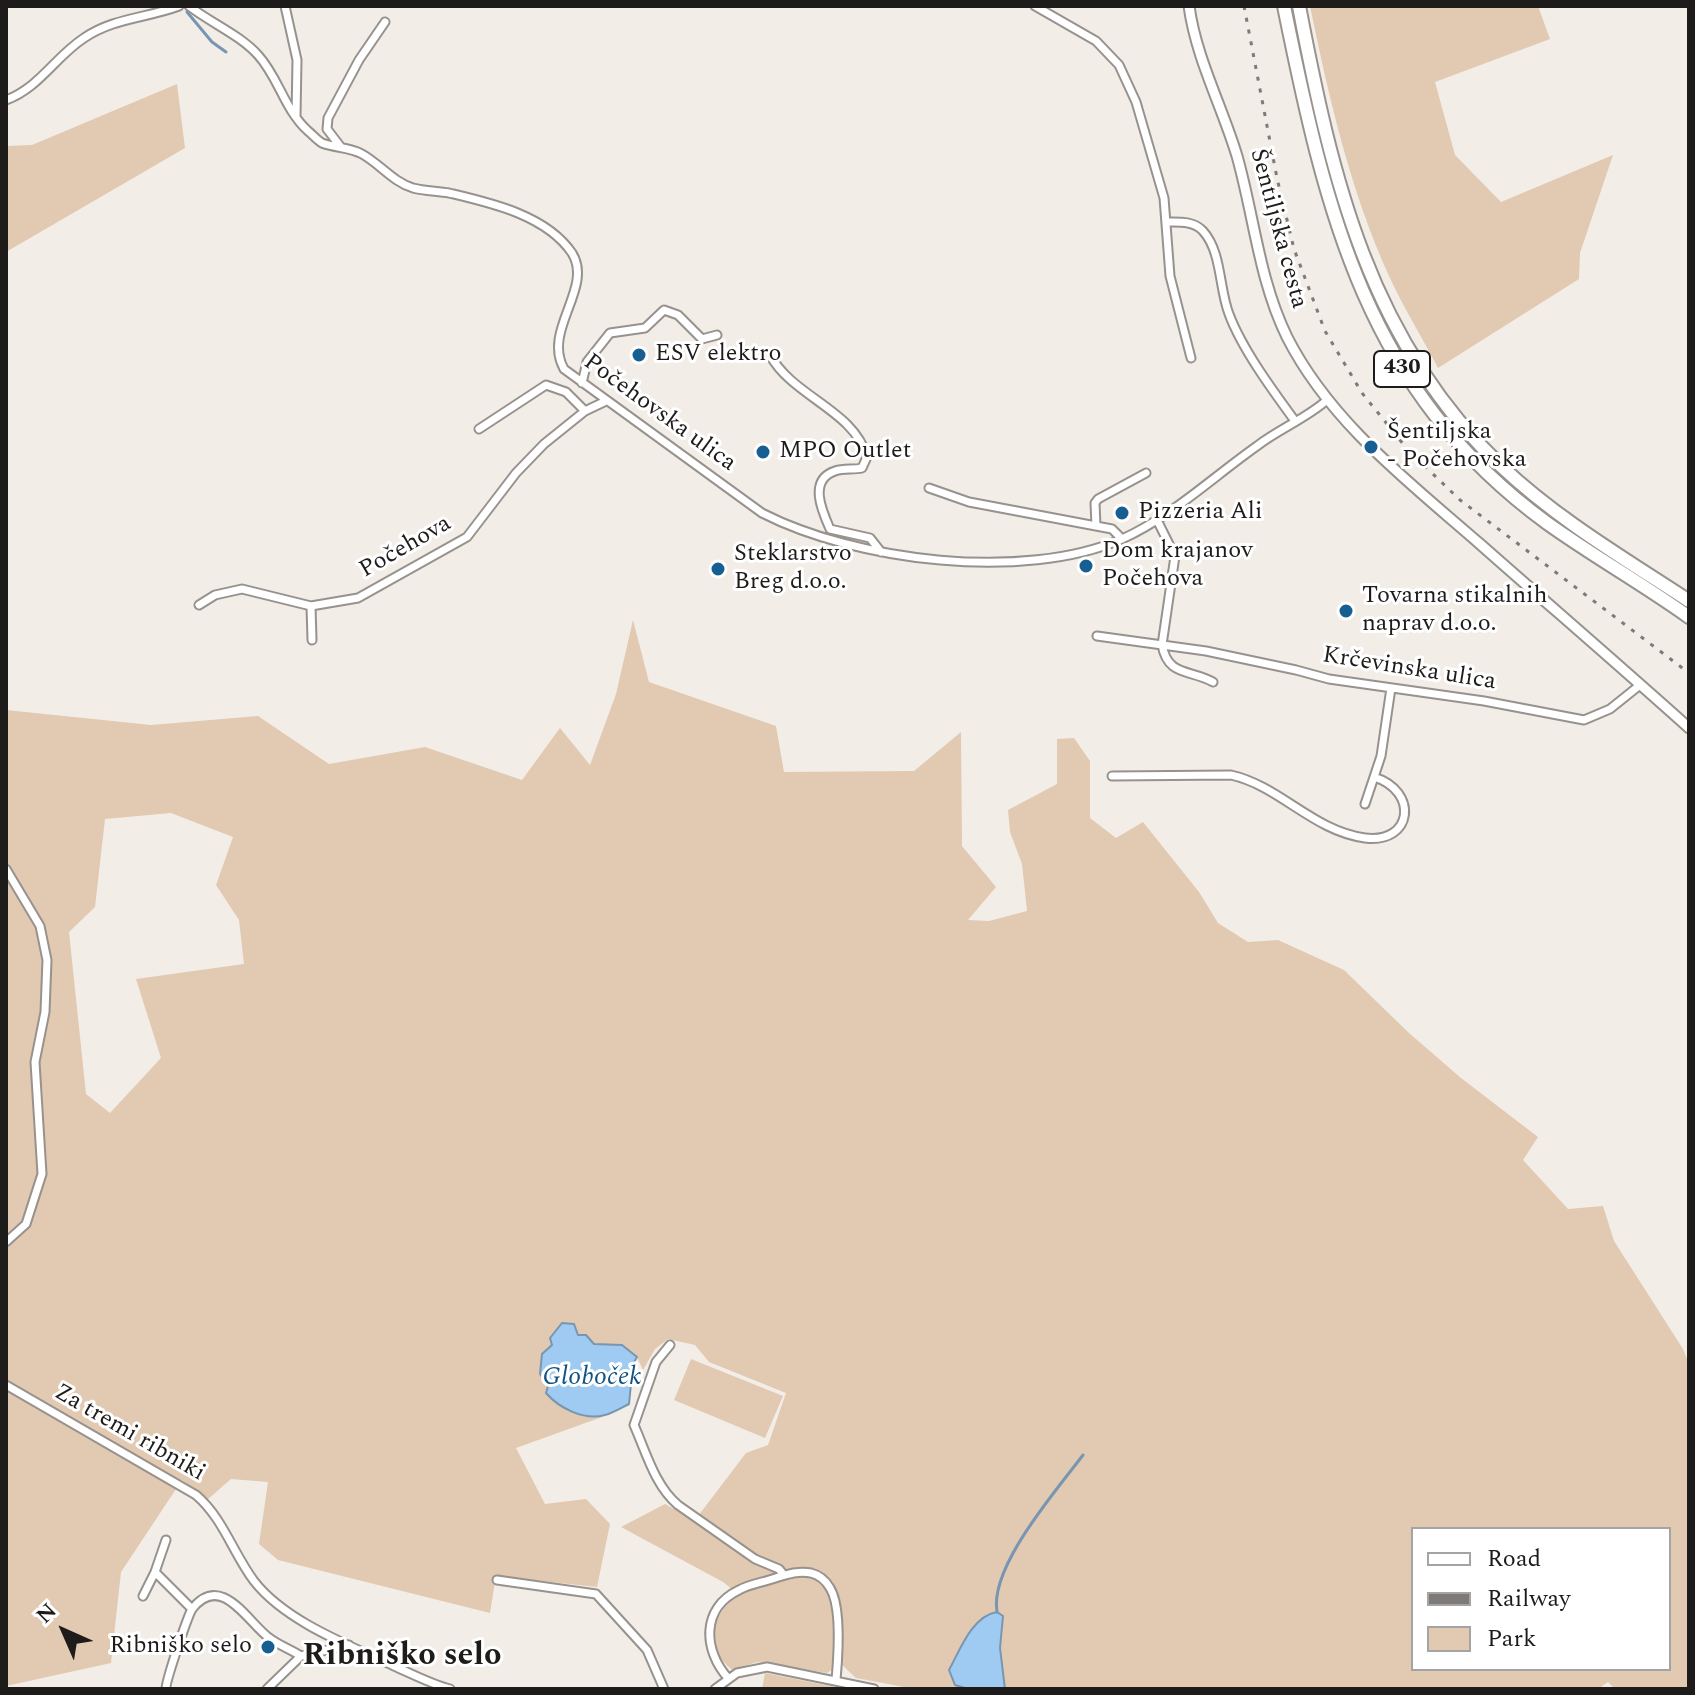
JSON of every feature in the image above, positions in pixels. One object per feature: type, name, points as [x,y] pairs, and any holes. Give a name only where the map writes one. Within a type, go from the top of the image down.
[{"type":"highway","name":"430","points":[[1284,6],[1332,212],[1355,278],[1407,378],[1438,420],[1507,490],[1546,522],[1689,617]]},
{"type":"highway","name":"430","points":[[1299,6],[1327,134],[1356,236],[1374,286],[1418,368],[1473,439],[1503,468],[1576,526],[1689,601]]},
{"type":"street","points":[[6,100],[33,86],[61,56],[95,32],[121,21],[179,6]]},
{"type":"street","name":"Počehovska ulica","points":[[189,6],[260,57],[296,120],[321,142],[365,156],[395,179],[413,188],[446,193],[522,215],[551,232],[566,245],[577,264],[576,281],[556,344],[564,369],[766,515],[815,536],[881,552],[990,562],[1025,561],[1095,549],[1157,520],[1258,444],[1327,400]]},
{"type":"street","points":[[285,6],[297,60],[296,120]]},
{"type":"street","points":[[1035,6],[1096,41],[1119,65],[1136,102],[1164,198],[1170,276],[1191,358]]},
{"type":"street","name":"Šentiljska cesta","points":[[1189,6],[1204,63],[1244,181],[1271,296],[1300,360],[1327,400],[1402,476],[1689,728]]},
{"type":"street","points":[[340,146],[327,129],[328,118],[359,60],[385,22]]},
{"type":"street","points":[[1168,222],[1193,224],[1204,232],[1217,264],[1229,315],[1261,372],[1295,421]]},
{"type":"street","points":[[582,383],[587,362],[610,333],[645,328],[664,310],[678,315],[702,339],[717,335]]},
{"type":"street","name":"Počehovska ulica","points":[[770,355],[791,382],[849,426],[864,448],[867,457],[862,468],[837,470],[829,474],[820,487],[818,501],[830,529],[870,538],[881,552]]},
{"type":"street","points":[[479,429],[546,385],[566,392],[586,410]]},
{"type":"street","name":"Počehova","points":[[199,605],[215,595],[249,589],[311,606],[358,598],[467,537],[516,473],[544,444],[586,410],[606,401]]},
{"type":"street","points":[[1096,526],[1095,503],[1098,499],[1146,473]]},
{"type":"street","points":[[929,488],[969,502],[1112,529],[1122,539]]},
{"type":"street","points":[[1157,520],[1175,556],[1162,645],[1164,655],[1173,668],[1213,682]]},
{"type":"street","points":[[311,606],[312,640]]},
{"type":"street","name":"Krčevinska ulica","points":[[1097,636],[1219,654],[1329,679],[1484,701],[1584,720],[1610,709],[1640,685]]},
{"type":"street","points":[[1365,804],[1387,723],[1391,688]]},
{"type":"street","points":[[1112,776],[1239,777],[1268,790],[1317,823],[1357,836],[1380,838],[1389,836],[1400,827],[1406,807],[1396,790],[1386,781],[1374,777]]},
{"type":"street","points":[[6,869],[40,926],[47,960],[45,1012],[35,1062],[42,1174],[26,1224],[6,1242]]},
{"type":"street","points":[[670,1345],[656,1362],[634,1425],[657,1479],[669,1498],[678,1505],[755,1559],[779,1569],[783,1574]]},
{"type":"street","name":"Za tremi ribniki","points":[[6,1385],[196,1495],[214,1513],[242,1562],[269,1597],[299,1620],[440,1688],[450,1689]]},
{"type":"street","points":[[143,1596],[166,1540]]},
{"type":"street","points":[[155,1572],[192,1609]]},
{"type":"street","points":[[728,1678],[711,1652],[708,1640],[714,1614],[727,1598],[740,1589],[783,1574],[809,1573],[819,1577],[833,1592],[838,1642],[836,1680]]},
{"type":"street","points":[[497,1580],[596,1594],[647,1650],[664,1689]]},
{"type":"street","points":[[166,1689],[166,1679],[174,1665],[192,1609],[196,1603],[210,1597],[226,1598],[236,1603],[265,1636],[301,1656]]},
{"type":"street","points":[[267,1689],[301,1656],[349,1645]]},
{"type":"street","points":[[715,1689],[728,1678],[754,1668],[767,1667],[874,1689]]},
{"type":"green space","points":[[1310,6],[1538,6],[1550,39],[1435,82],[1455,155],[1501,202],[1613,155],[1580,253],[1579,279],[1438,368],[1394,288],[1363,210],[1333,109]]},
{"type":"green space","points":[[177,84],[185,148],[6,252],[6,146],[32,145]]},
{"type":"green space","points":[[633,620],[649,682],[776,726],[784,772],[914,771],[961,732],[962,846],[996,887],[968,920],[989,921],[1027,911],[1022,864],[1010,832],[1008,810],[1057,784],[1057,739],[1074,738],[1090,761],[1090,818],[1116,838],[1143,822],[1199,892],[1218,923],[1248,942],[1278,940],[1344,970],[1461,1078],[1538,1137],[1523,1160],[1568,1209],[1603,1206],[1614,1241],[1683,1349],[1689,1364],[1689,1689],[1615,1689],[1608,1682],[1598,1689],[1005,1689],[1000,1648],[1003,1616],[956,1685],[968,1689],[915,1689],[856,1678],[841,1664],[827,1673],[757,1662],[732,1670],[715,1650],[712,1640],[716,1622],[737,1593],[723,1582],[621,1527],[665,1504],[695,1520],[746,1453],[768,1445],[786,1393],[709,1362],[695,1345],[668,1339],[655,1349],[643,1370],[637,1357],[575,1412],[602,1417],[516,1448],[545,1504],[586,1499],[610,1524],[597,1587],[496,1576],[490,1613],[278,1560],[259,1544],[268,1482],[231,1479],[207,1500],[182,1480],[121,1572],[111,1663],[6,1686],[6,710],[151,725],[258,716],[329,764],[425,747],[522,780],[560,728],[590,765],[616,694]],"holes":[[[171,813],[233,837],[216,885],[239,920],[244,964],[136,979],[161,1058],[110,1113],[86,1094],[69,932],[95,907],[105,819]]]},
{"type":"green space","points":[[691,1359],[783,1396],[765,1438],[674,1400]]},
{"type":"green space","points":[[765,1673],[845,1689],[762,1689]]},
{"type":"water","name":"Globoček","points":[[562,1323],[574,1324],[578,1335],[586,1335],[594,1344],[622,1345],[637,1357],[633,1364],[629,1404],[608,1414],[581,1415],[558,1404],[546,1393],[548,1386],[540,1374],[542,1354],[552,1345],[550,1338]]},
{"type":"water","points":[[997,1612],[1003,1616],[1000,1648],[1005,1689],[968,1689],[955,1685],[949,1670],[962,1644],[980,1620]]},
{"type":"waterway","points":[[187,12],[212,42],[226,52]]},
{"type":"waterway","points":[[997,1612],[997,1594],[1014,1552],[1083,1455]]},
{"type":"railway","points":[[1244,6],[1294,249],[1325,331],[1362,393],[1408,450],[1460,500],[1689,673]]},
{"type":"place","name":"ESV elektro","points":[[639,355]]},
{"type":"place","name":"Šentiljska - Počehovska","points":[[1371,447]]},
{"type":"place","name":"MPO Outlet","points":[[763,452]]},
{"type":"place","name":"Pizzeria Ali","points":[[1122,513]]},
{"type":"place","name":"Dom krajanov Počehova","points":[[1086,566]]},
{"type":"place","name":"Steklarstvo Breg d.o.o.","points":[[718,569]]},
{"type":"place","name":"Tovarna stikalnih naprav d.o.o.","points":[[1346,611]]},
{"type":"place","name":"Ribniško selo","points":[[268,1647]]},
{"type":"district","name":"Ribniško selo","points":[[402,1658]]}]
